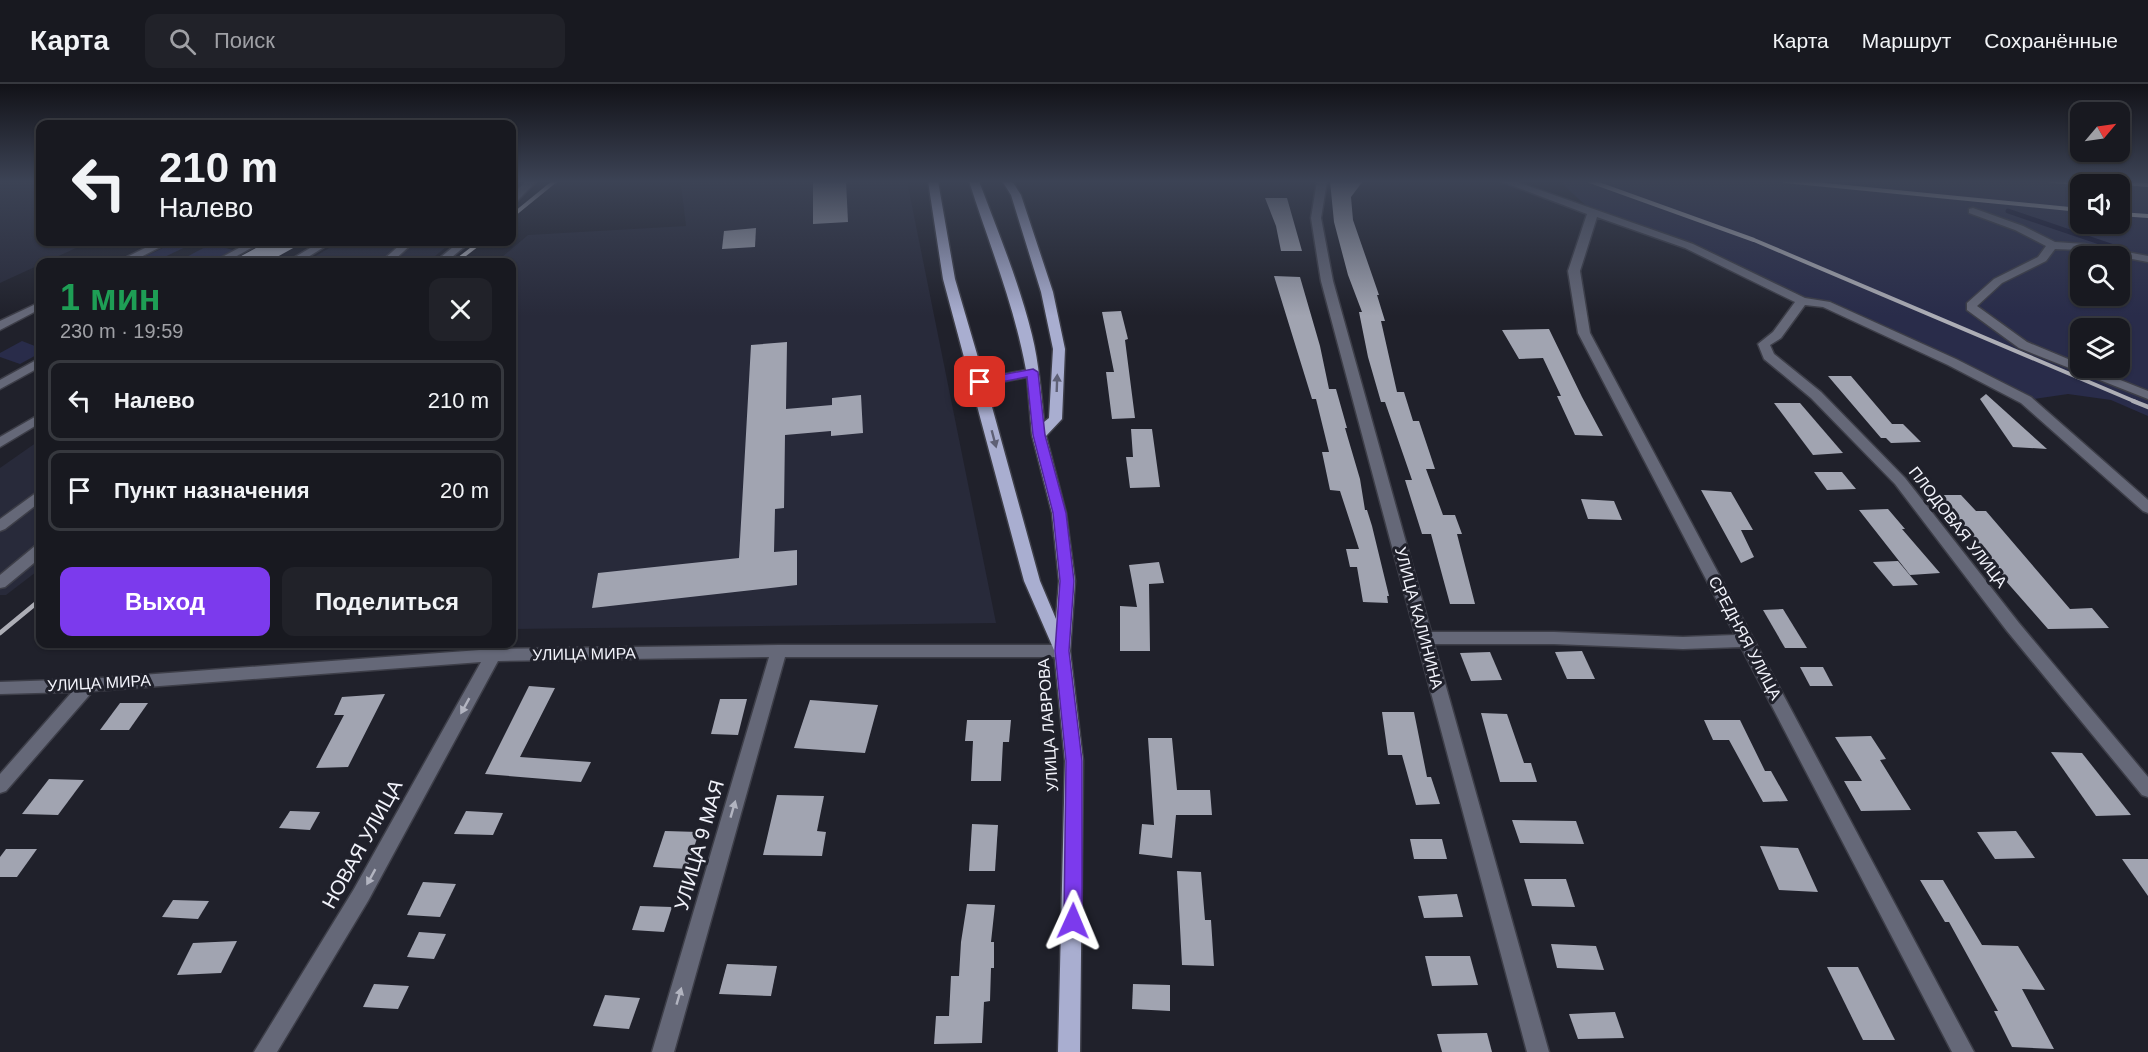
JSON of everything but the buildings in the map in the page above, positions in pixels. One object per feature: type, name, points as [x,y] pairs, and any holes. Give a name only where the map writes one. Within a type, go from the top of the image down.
[{"type":"main road","points":[[940,226],[949,279],[980,382],[1032,581],[1062,651]]},
{"type":"main road","name":"УЛИЦА ЛАВРОВА","points":[[989,226],[1019,313],[1033,372],[1039,435],[1059,513],[1067,581],[1062,651],[1074,761],[1069,1052]]},
{"type":"main road","points":[[1026,226],[1047,292],[1059,349],[1055,418],[1039,435]]},
{"type":"main road","points":[[980,382],[1033,372]]},
{"type":"street","name":"УЛИЦА КАЛИНИНА","points":[[1317,226],[1327,281],[1538,1052]]},
{"type":"street","name":"СРЕДНЯЯ УЛИЦА","points":[[1589,226],[1574,271],[1584,333],[1963,1052]]},
{"type":"street","points":[[1631,226],[1689,246],[1802,301],[1826,304],[1952,362],[2025,400],[2148,508]]},
{"type":"street","points":[[2014,226],[2052,245],[2084,247],[2148,259]]},
{"type":"street","points":[[2052,245],[2042,259],[1998,281],[1971,305],[1971,308],[2023,345],[2148,394]]},
{"type":"street","points":[[131,258],[157,246]]},
{"type":"street","points":[[227,258],[249,246]]},
{"type":"street","points":[[300,258],[320,246]]},
{"type":"street","points":[[391,258],[404,246]]},
{"type":"street","points":[[445,258],[460,246]]},
{"type":"street","name":"ПЛОДОВАЯ УЛИЦА","points":[[1802,301],[1776,335],[1764,344],[1768,356],[1816,395],[1900,481],[2013,627],[2148,790]]},
{"type":"street","points":[[0,326],[36,307]]},
{"type":"street","points":[[0,384],[36,364]]},
{"type":"street","points":[[0,443],[36,420]]},
{"type":"street","points":[[0,526],[36,498]]},
{"type":"street","points":[[0,583],[36,553]]},
{"type":"street","points":[[1424,639],[1747,641]]},
{"type":"street","name":"УЛИЦА МИРА","points":[[0,688],[88,685],[493,655],[779,651],[1062,651]]},
{"type":"street","name":"УЛИЦА 9 МАЯ","points":[[663,1052],[779,651]]},
{"type":"street","name":"НОВАЯ УЛИЦА","points":[[266,1052],[361,895],[493,655]]},
{"type":"street","points":[[0,786],[88,685]]},
{"type":"shaded area","points":[[0,226],[36,226],[36,246],[80,246],[54,258],[36,258],[36,266],[0,283]]},
{"type":"shaded area","points":[[683,226],[916,226],[996,623],[516,629],[516,258],[501,258],[528,235]]},
{"type":"shaded area","points":[[1633,226],[2070,226],[2070,234],[2130,234],[2130,226],[2148,226],[2148,416],[2111,400],[2068,394],[2026,400],[1826,304],[1802,301],[1689,246]]},
{"type":"shaded area","points":[[167,246],[188,246],[162,258],[142,258]]},
{"type":"shaded area","points":[[207,246],[233,250],[218,258],[185,258]]},
{"type":"shaded area","points":[[332,246],[447,246],[433,258],[313,258]]},
{"type":"shaded area","points":[[22,341],[36,346],[36,355],[20,364],[0,357],[0,353]]},
{"type":"shaded area","points":[[36,443],[36,572],[6,595],[0,595],[0,468]]},
{"type":"waterway","points":[[2053,226],[2111,246]]},
{"type":"railway","points":[[1716,226],[1754,240],[2136,402]]},
{"type":"railway","points":[[460,258],[476,246]]},
{"type":"railway","points":[[2133,401],[2148,407]]},
{"type":"railway","points":[[0,633],[36,603]]},
{"type":"route","points":[[980,382],[1033,372],[1039,435],[1059,513],[1067,581],[1062,651],[1074,761],[1073,921]]}]
